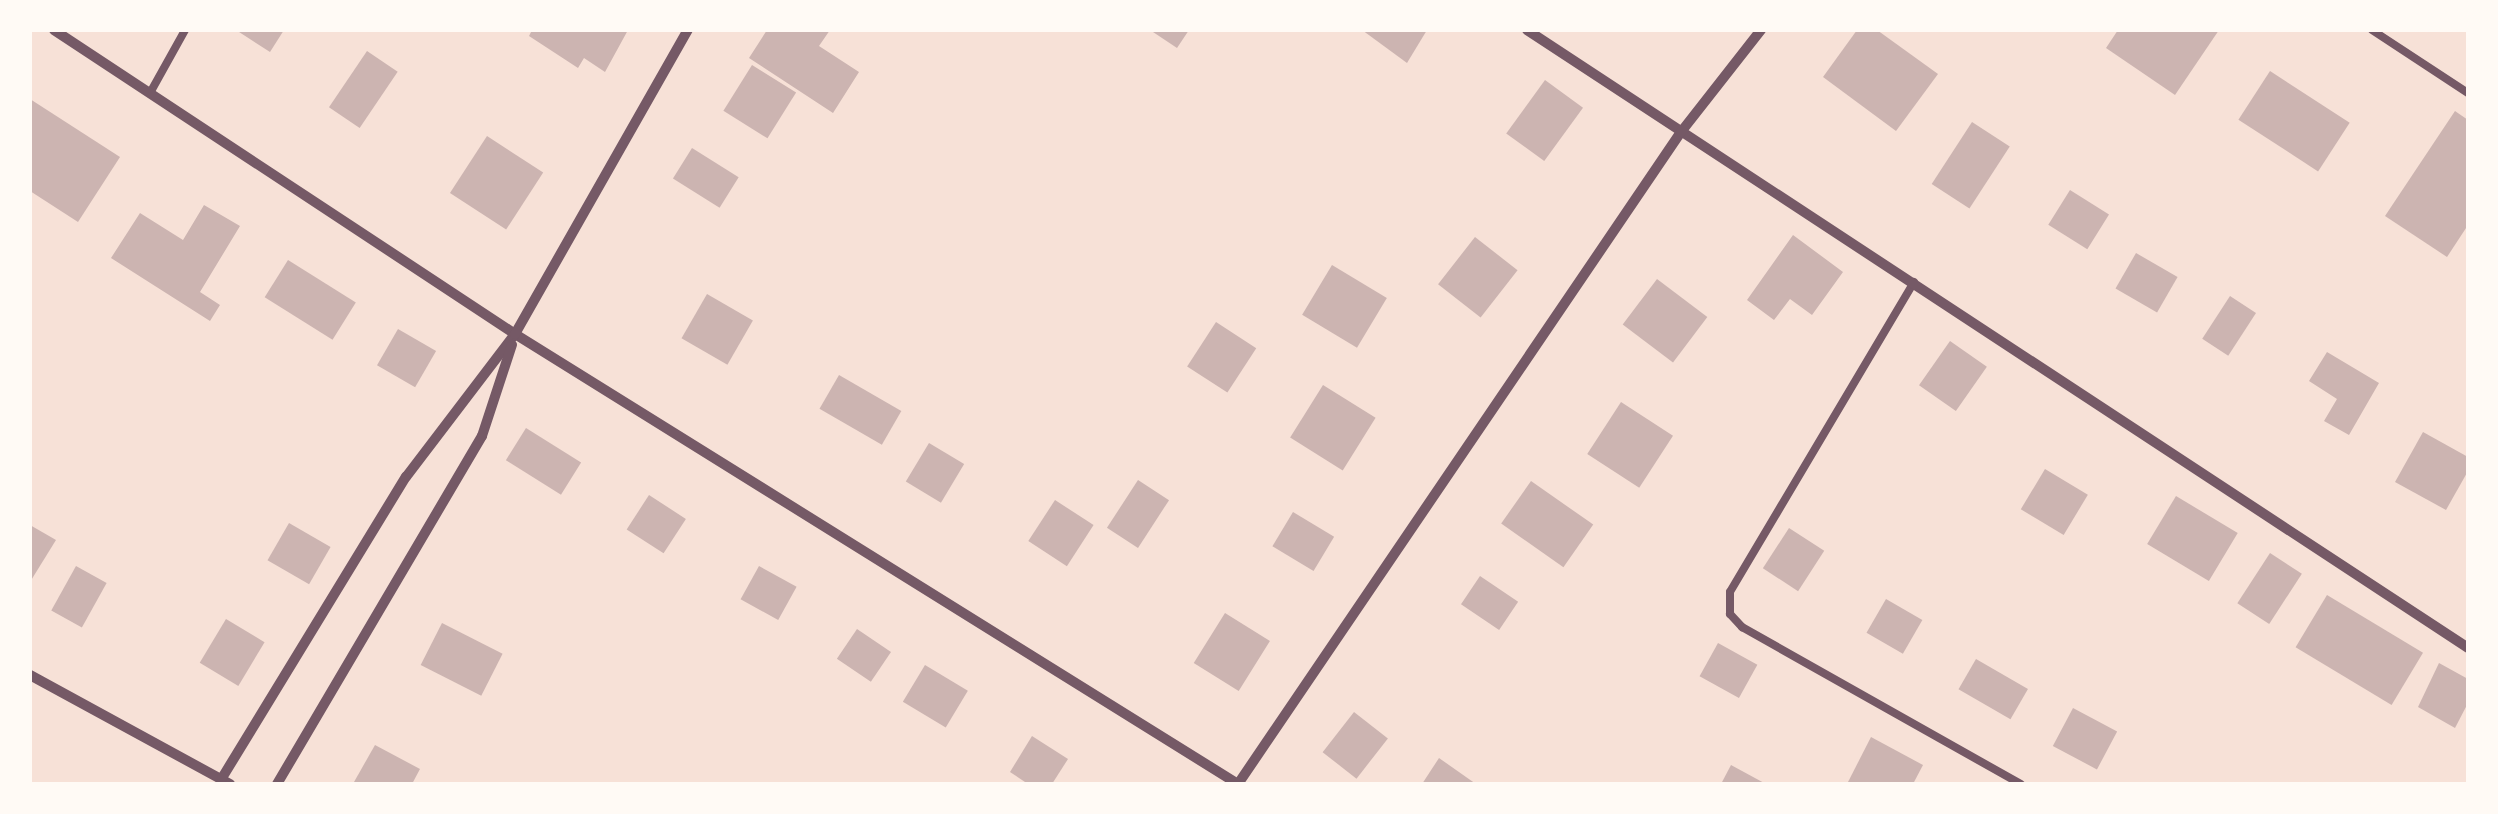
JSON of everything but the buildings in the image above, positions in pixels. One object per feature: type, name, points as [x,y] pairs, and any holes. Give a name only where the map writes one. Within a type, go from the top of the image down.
[{"type":"street","points":[[54,30],[516,334],[1238,784],[1681,132],[1761,30]]},
{"type":"street","points":[[30,675],[226,781],[406,476],[516,334],[688,30]]},
{"type":"street","points":[[1527,30],[2468,648]]},
{"type":"street","points":[[277,784],[482,436],[516,334]]},
{"type":"lane","points":[[150,93],[185,30]]},
{"type":"lane","points":[[2372,30],[2468,93]]},
{"type":"lane","points":[[1914,282],[1730,592],[1730,614],[1742,627],[2021,784]]}]
